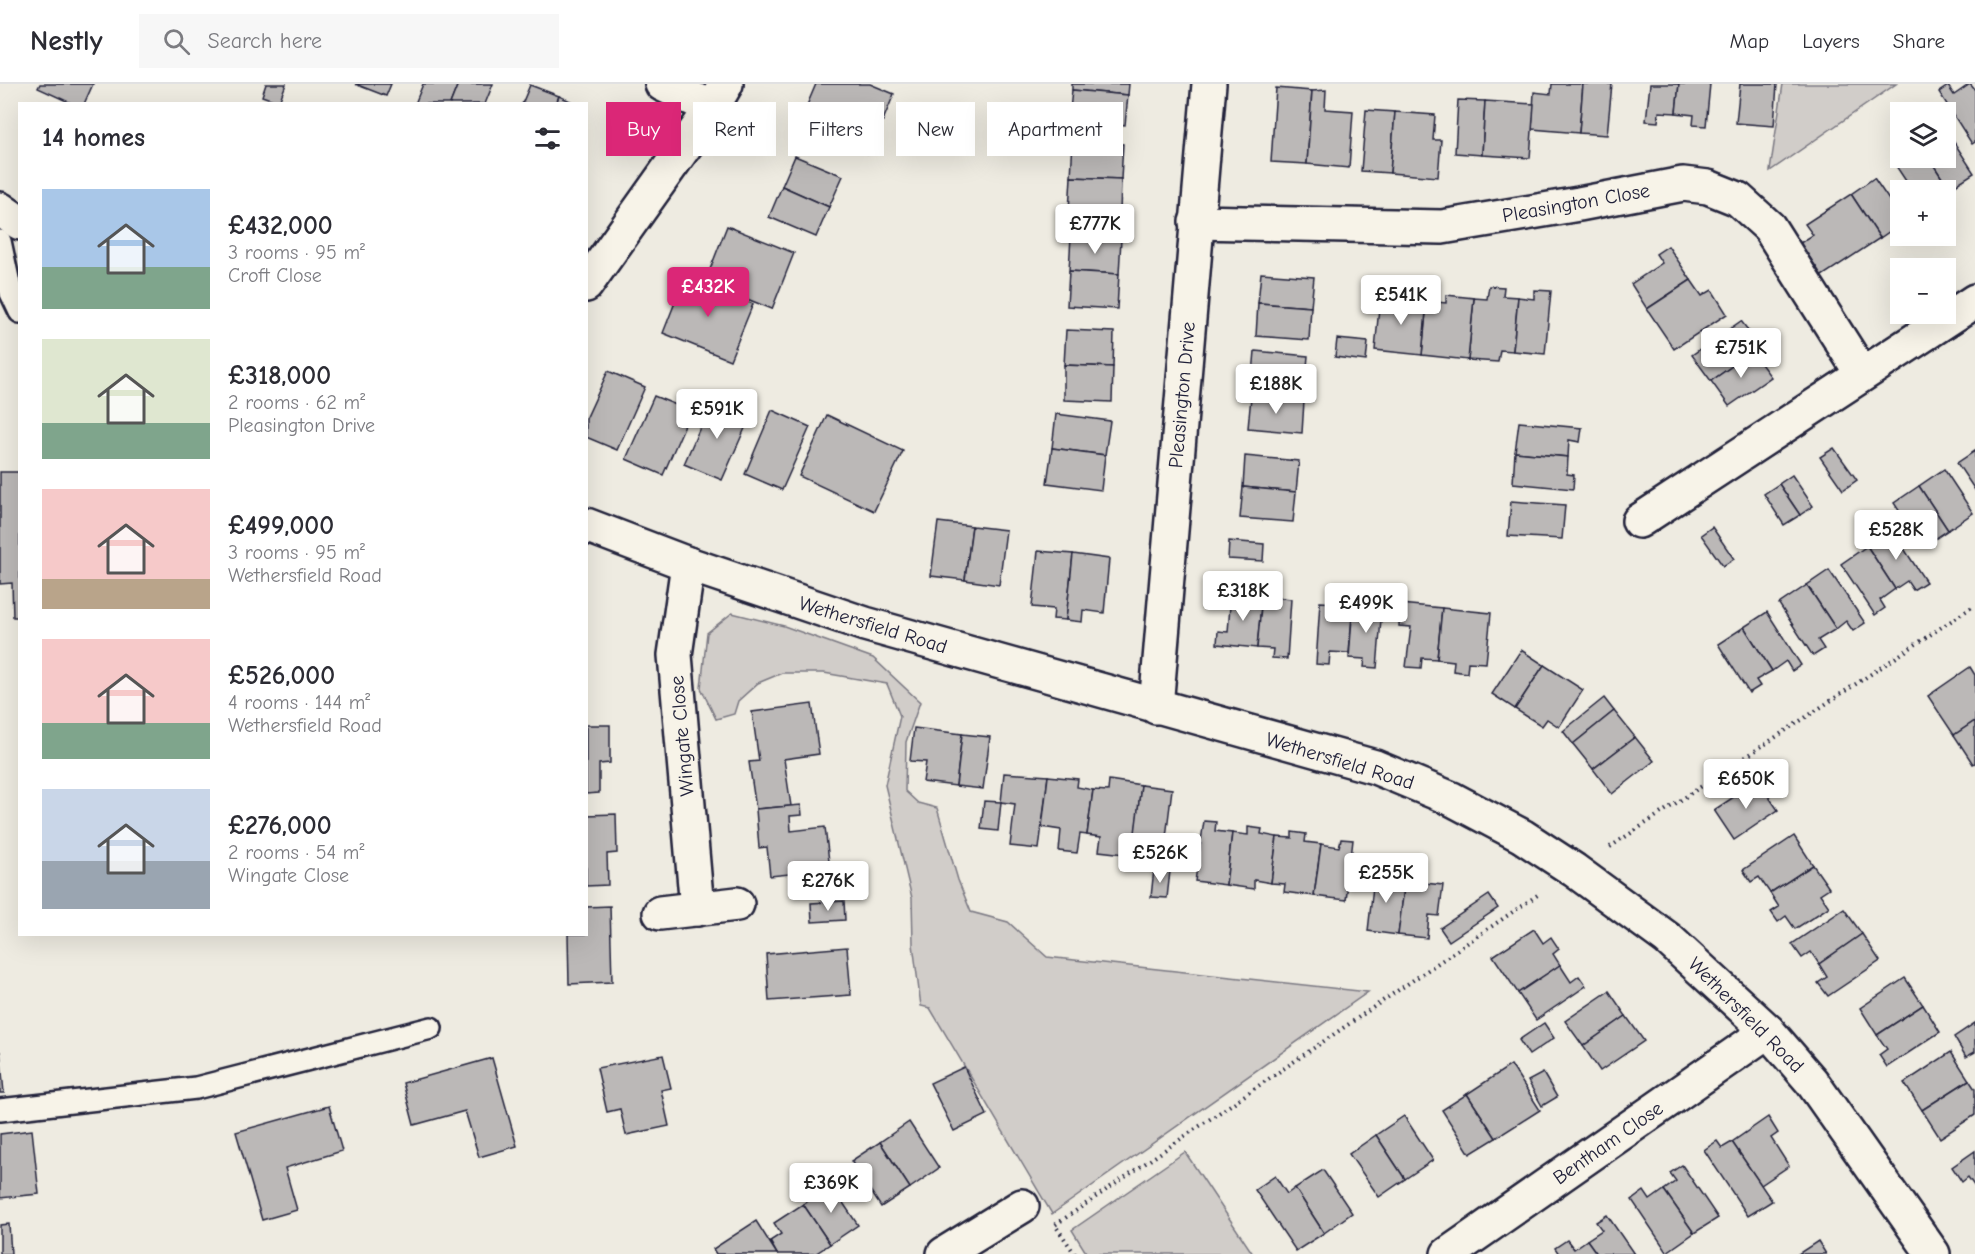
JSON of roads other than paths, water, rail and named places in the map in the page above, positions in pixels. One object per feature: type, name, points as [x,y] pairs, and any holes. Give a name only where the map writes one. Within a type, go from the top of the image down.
[{"type":"street","points":[[588,282],[719,96],[662,84]]},
{"type":"street","name":"Pleasington Drive","points":[[1156,707],[1209,84]]},
{"type":"street","name":"Pleasington Close","points":[[1196,222],[1442,227],[1683,184],[1708,187],[1738,199],[1769,227],[1862,374]]},
{"type":"street","points":[[0,209],[18,222]]},
{"type":"street","points":[[1639,521],[1975,301]]},
{"type":"street","name":"Wethersfield Road","points":[[588,526],[688,564],[865,624],[1375,767],[1452,799],[1522,836],[1574,870],[1668,939],[1768,1031],[1812,1082],[1933,1254]]},
{"type":"street","name":"Wingate Close","points":[[688,564],[675,655],[697,909]]},
{"type":"street","points":[[660,913],[737,904]]},
{"type":"street","name":"Bentham Close","points":[[1448,1254],[1768,1031]]},
{"type":"street","points":[[944,1254],[1022,1206]]},
{"type":"lane","points":[[0,241],[11,293],[18,308]]},
{"type":"lane","points":[[0,1110],[196,1088],[431,1028]]}]
